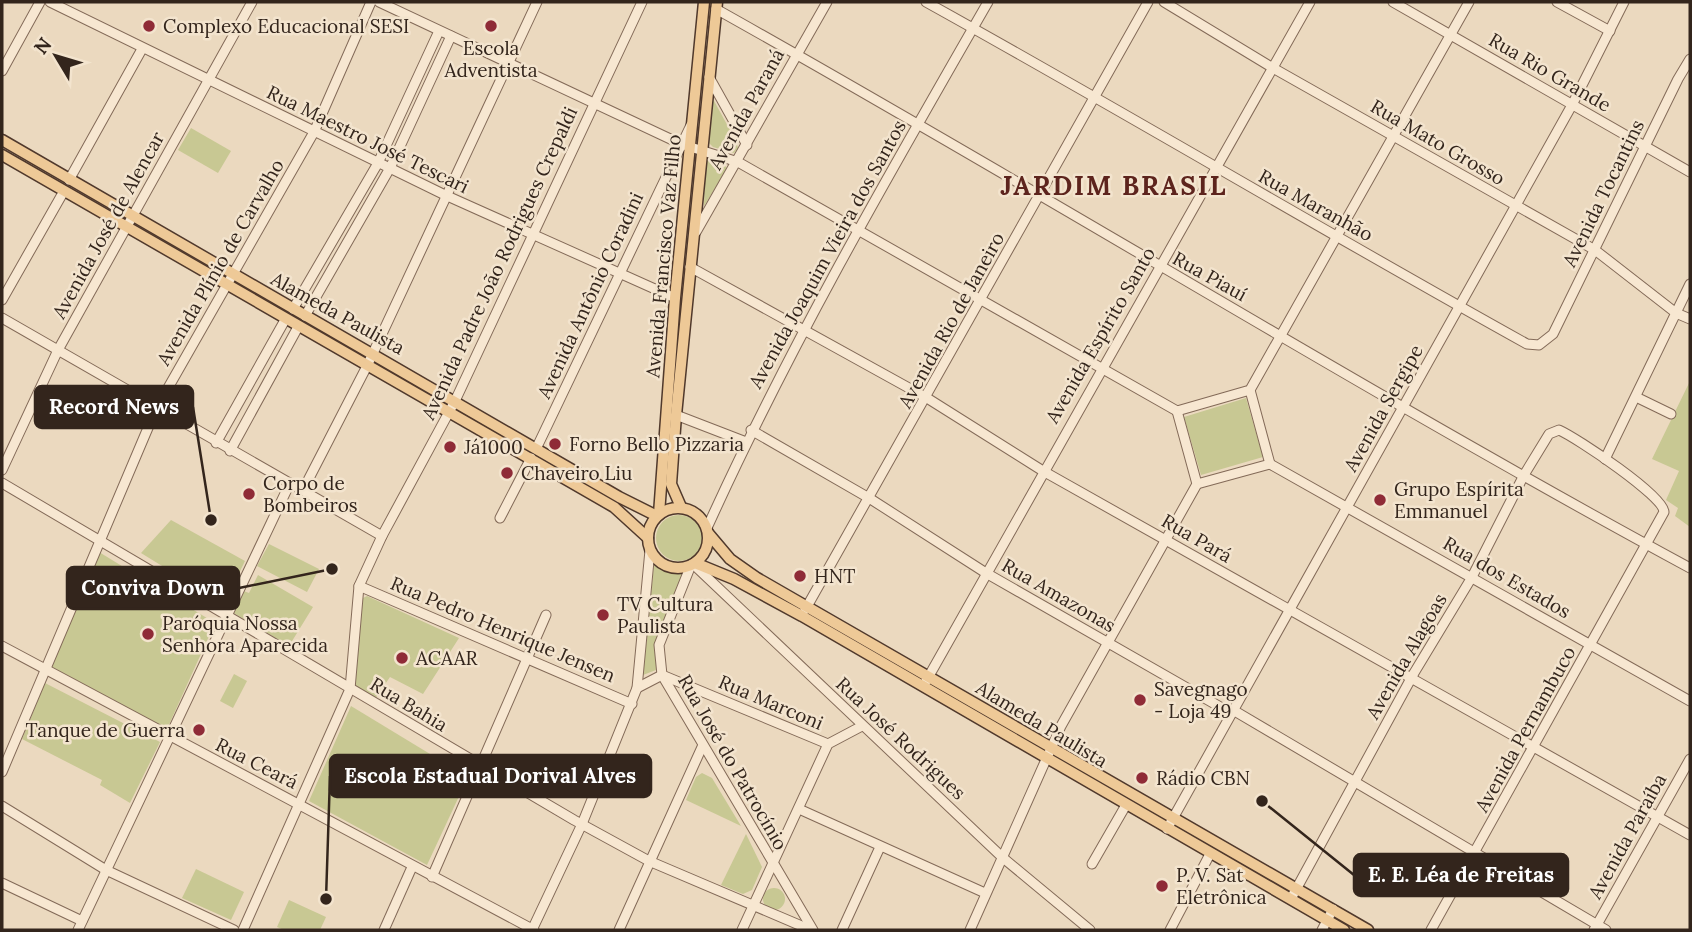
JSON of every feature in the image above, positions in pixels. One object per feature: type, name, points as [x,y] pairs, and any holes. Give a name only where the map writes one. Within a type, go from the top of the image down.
[{"type":"main road","name":"Avenida Francisco Vaz Filho","points":[[658,515],[675,298],[704,2]]},
{"type":"main road","name":"Avenida Francisco Vaz Filho","points":[[681,507],[671,484],[695,233],[691,146],[709,77],[716,6]]},
{"type":"main road","name":"Alameda Paulista","points":[[2,140],[69,180],[285,320],[450,413],[658,515]]},
{"type":"main road","name":"Alameda Paulista","points":[[2,155],[64,191],[232,274],[456,401],[614,507],[648,538]]},
{"type":"main road","points":[[681,507],[697,514],[708,531],[706,550],[693,564],[672,568],[663,564],[650,550],[648,538],[658,515],[681,507]]},
{"type":"main road","name":"Alameda Paulista","points":[[708,531],[743,569],[804,611],[1170,824],[1296,888],[1368,930]]},
{"type":"main road","name":"Alameda Paulista","points":[[693,564],[734,579],[804,611]]},
{"type":"main road","name":"Alameda Paulista","points":[[1048,753],[1126,805],[1170,824],[1210,854],[1290,899],[1324,925],[1344,930]]},
{"type":"street","points":[[2,71],[40,2]]},
{"type":"street","name":"Rua Maestro José Tescari","points":[[50,2],[445,195],[675,298]]},
{"type":"street","name":"Avenida José de Alencar","points":[[2,470],[58,350],[252,2]]},
{"type":"street","name":"Avenida Plínio de Carvalho","points":[[2,772],[156,409],[314,132],[371,2]]},
{"type":"street","points":[[379,2],[670,139],[738,162],[1177,411],[1197,484],[1048,753],[970,930]]},
{"type":"street","points":[[303,490],[367,366],[537,2]]},
{"type":"street","name":"Avenida Padre João Rodrigues Crepaldi","points":[[243,930],[350,689],[359,586],[382,536],[456,401],[642,2]]},
{"type":"street","name":"Avenida Paraná","points":[[695,233],[738,162],[827,2]]},
{"type":"street","name":"Rua Maranhão","points":[[926,2],[1095,97],[1215,169],[1527,344],[1539,345],[1547,342]]},
{"type":"street","name":"Avenida Joaquim Vieira dos Santos","points":[[708,531],[751,430],[918,123],[989,2]]},
{"type":"street","name":"Avenida Rio de Janeiro","points":[[804,611],[983,299],[1148,2]]},
{"type":"street","name":"Rua Mato Grosso","points":[[1164,2],[1273,68],[1595,250],[1676,313],[1690,319]]},
{"type":"street","name":"Avenida Espírito Santo","points":[[925,682],[1310,2]]},
{"type":"street","name":"Rua Rio Grande","points":[[1393,2],[1690,172]]},
{"type":"street","points":[[1177,411],[1250,390],[1469,2]]},
{"type":"street","points":[[1558,2],[1610,31]]},
{"type":"street","name":"Avenida Sergipe","points":[[1170,824],[1572,105],[1625,2]]},
{"type":"street","name":"Rua Piauí","points":[[716,6],[1041,194],[1160,267],[1690,568]]},
{"type":"street","points":[[293,310],[378,163],[439,31]]},
{"type":"street","points":[[306,316],[390,168],[451,36]]},
{"type":"street","points":[[69,180],[142,49]]},
{"type":"street","name":"Avenida Tocantins","points":[[1547,342],[1690,59]]},
{"type":"street","points":[[709,77],[747,145]]},
{"type":"street","points":[[670,139],[676,155]]},
{"type":"street","name":"Avenida Antônio Coradini","points":[[500,518],[534,453],[676,155],[691,146]]},
{"type":"street","points":[[2,300],[64,191]]},
{"type":"street","name":"Rua Pará","points":[[690,267],[927,398],[1043,471],[1289,611],[1690,835]]},
{"type":"street","points":[[1647,544],[1664,506],[1605,459],[1690,284]]},
{"type":"street","points":[[2,318],[156,409],[382,536]]},
{"type":"street","points":[[216,443],[285,320]]},
{"type":"street","points":[[230,451],[298,327]]},
{"type":"street","points":[[1197,484],[1270,464],[1250,390]]},
{"type":"street","points":[[1636,397],[1671,414]]},
{"type":"street","points":[[676,415],[746,442]]},
{"type":"street","name":"Rua Amazonas","points":[[751,430],[869,499],[986,573],[1222,708],[1233,710],[1354,780],[1595,928],[1606,930]]},
{"type":"street","name":"Avenida Alagoas","points":[[1290,899],[1411,679],[1472,577],[1524,475],[1553,431],[1565,433],[1605,459]]},
{"type":"street","name":"Rua dos Estados","points":[[1270,464],[1690,701]]},
{"type":"street","name":"Rua Bahia","points":[[2,483],[227,614],[480,767],[649,861],[752,907],[812,930]]},
{"type":"street","points":[[2,883],[80,926],[290,484]]},
{"type":"street","name":"Avenida Pernambuco","points":[[1431,930],[1647,544]]},
{"type":"street","points":[[533,930],[582,824],[637,688],[650,550]]},
{"type":"street","name":"Rua José do Patrocínio","points":[[693,564],[659,645],[662,675],[812,930]]},
{"type":"street","name":"Rua José Rodrigues","points":[[693,564],[1002,857],[1090,930]]},
{"type":"street","name":"Rua Pedro Henrique Jensen","points":[[359,586],[632,704]]},
{"type":"street","points":[[432,877],[546,615]]},
{"type":"street","name":"Rua Ceará","points":[[2,646],[43,671],[533,930]]},
{"type":"street","points":[[637,688],[662,675]]},
{"type":"street","name":"Rua Marconi","points":[[662,675],[828,744]]},
{"type":"street","points":[[742,930],[828,744],[862,726]]},
{"type":"street","points":[[619,930],[702,747]]},
{"type":"street","name":"Avenida Paraíba","points":[[1595,928],[1690,759]]},
{"type":"street","points":[[1092,864],[1126,805]]},
{"type":"street","points":[[2,806],[106,870],[234,930]]},
{"type":"street","points":[[799,809],[985,893]]},
{"type":"street","points":[[842,930],[880,847]]},
{"type":"street","points":[[1170,930],[1210,854]]},
{"type":"street","points":[[387,929],[412,867]]},
{"type":"street","points":[[1324,925],[1333,909]]},
{"type":"green space","points":[[713,99],[736,141],[738,148],[734,153],[713,147],[708,142]]},
{"type":"green space","points":[[191,128],[231,151],[218,173],[178,150]]},
{"type":"green space","points":[[708,156],[723,162],[727,169],[704,206],[705,158]]},
{"type":"green space","points":[[1690,381],[1690,527],[1675,516],[1678,508],[1666,500],[1679,471],[1652,459]]},
{"type":"green space","points":[[1246,398],[1263,457],[1201,475],[1184,417]]},
{"type":"green space","points":[[679,515],[695,522],[702,538],[695,554],[679,561],[663,554],[656,538],[663,522]]},
{"type":"green space","points":[[171,520],[245,561],[224,604],[141,553]]},
{"type":"green space","points":[[269,544],[319,569],[307,592],[257,566]]},
{"type":"green space","points":[[99,552],[215,623],[167,729],[52,667]]},
{"type":"green space","points":[[654,565],[669,573],[685,573],[656,643],[656,670],[643,675]]},
{"type":"green space","points":[[258,575],[313,607],[289,646],[232,612],[241,590],[249,593]]},
{"type":"green space","name":"ACAAR","points":[[367,596],[459,638],[423,694],[390,677],[375,699],[357,688],[354,682],[363,598]]},
{"type":"green space","points":[[234,674],[247,681],[233,708],[220,701]]},
{"type":"green space","points":[[45,683],[160,742],[130,803],[100,785],[102,780],[22,739]]},
{"type":"green space","points":[[351,706],[468,777],[427,865],[309,801]]},
{"type":"green space","points":[[702,773],[712,778],[741,826],[686,800],[696,777]]},
{"type":"green space","points":[[746,834],[762,867],[752,890],[743,894],[721,885]]},
{"type":"green space","points":[[196,869],[244,892],[231,920],[182,898]]},
{"type":"green space","points":[[774,888],[782,891],[785,899],[782,907],[774,910],[766,907],[763,899],[766,891]]},
{"type":"green space","points":[[289,900],[326,917],[320,930],[284,930],[277,927]]},
{"type":"place","name":"Complexo Educacional SESI","points":[[149,26]]},
{"type":"place","name":"Escola Adventista","points":[[491,26]]},
{"type":"place","name":"Forno Bello Pizzaria","points":[[555,444]]},
{"type":"place","name":"Já1000","points":[[450,447]]},
{"type":"place","name":"Chaveiro Liu","points":[[507,473]]},
{"type":"place","name":"Corpo de Bombeiros","points":[[249,494]]},
{"type":"place","name":"Grupo Espírita Emmanuel","points":[[1380,500]]},
{"type":"place","name":"Record News","points":[[211,520]]},
{"type":"place","name":"Conviva Down","points":[[332,569]]},
{"type":"place","name":"HNT","points":[[800,576]]},
{"type":"place","name":"TV Cultura Paulista","points":[[603,615]]},
{"type":"place","name":"Paróquia Nossa Senhora Aparecida","points":[[148,634]]},
{"type":"place","name":"ACAAR","points":[[402,658]]},
{"type":"place","name":"Savegnago - Loja 49","points":[[1140,700]]},
{"type":"place","name":"Tanque de Guerra","points":[[199,730]]},
{"type":"place","name":"Rádio CBN","points":[[1142,778]]},
{"type":"place","name":"E. E. Léa de Freitas","points":[[1262,801]]},
{"type":"place","name":"P. V. Sat Eletrônica","points":[[1162,886]]},
{"type":"place","name":"Escola Estadual Dorival Alves","points":[[326,899]]},
{"type":"district","name":"JARDIM BRASIL","points":[[1114,185]]}]
